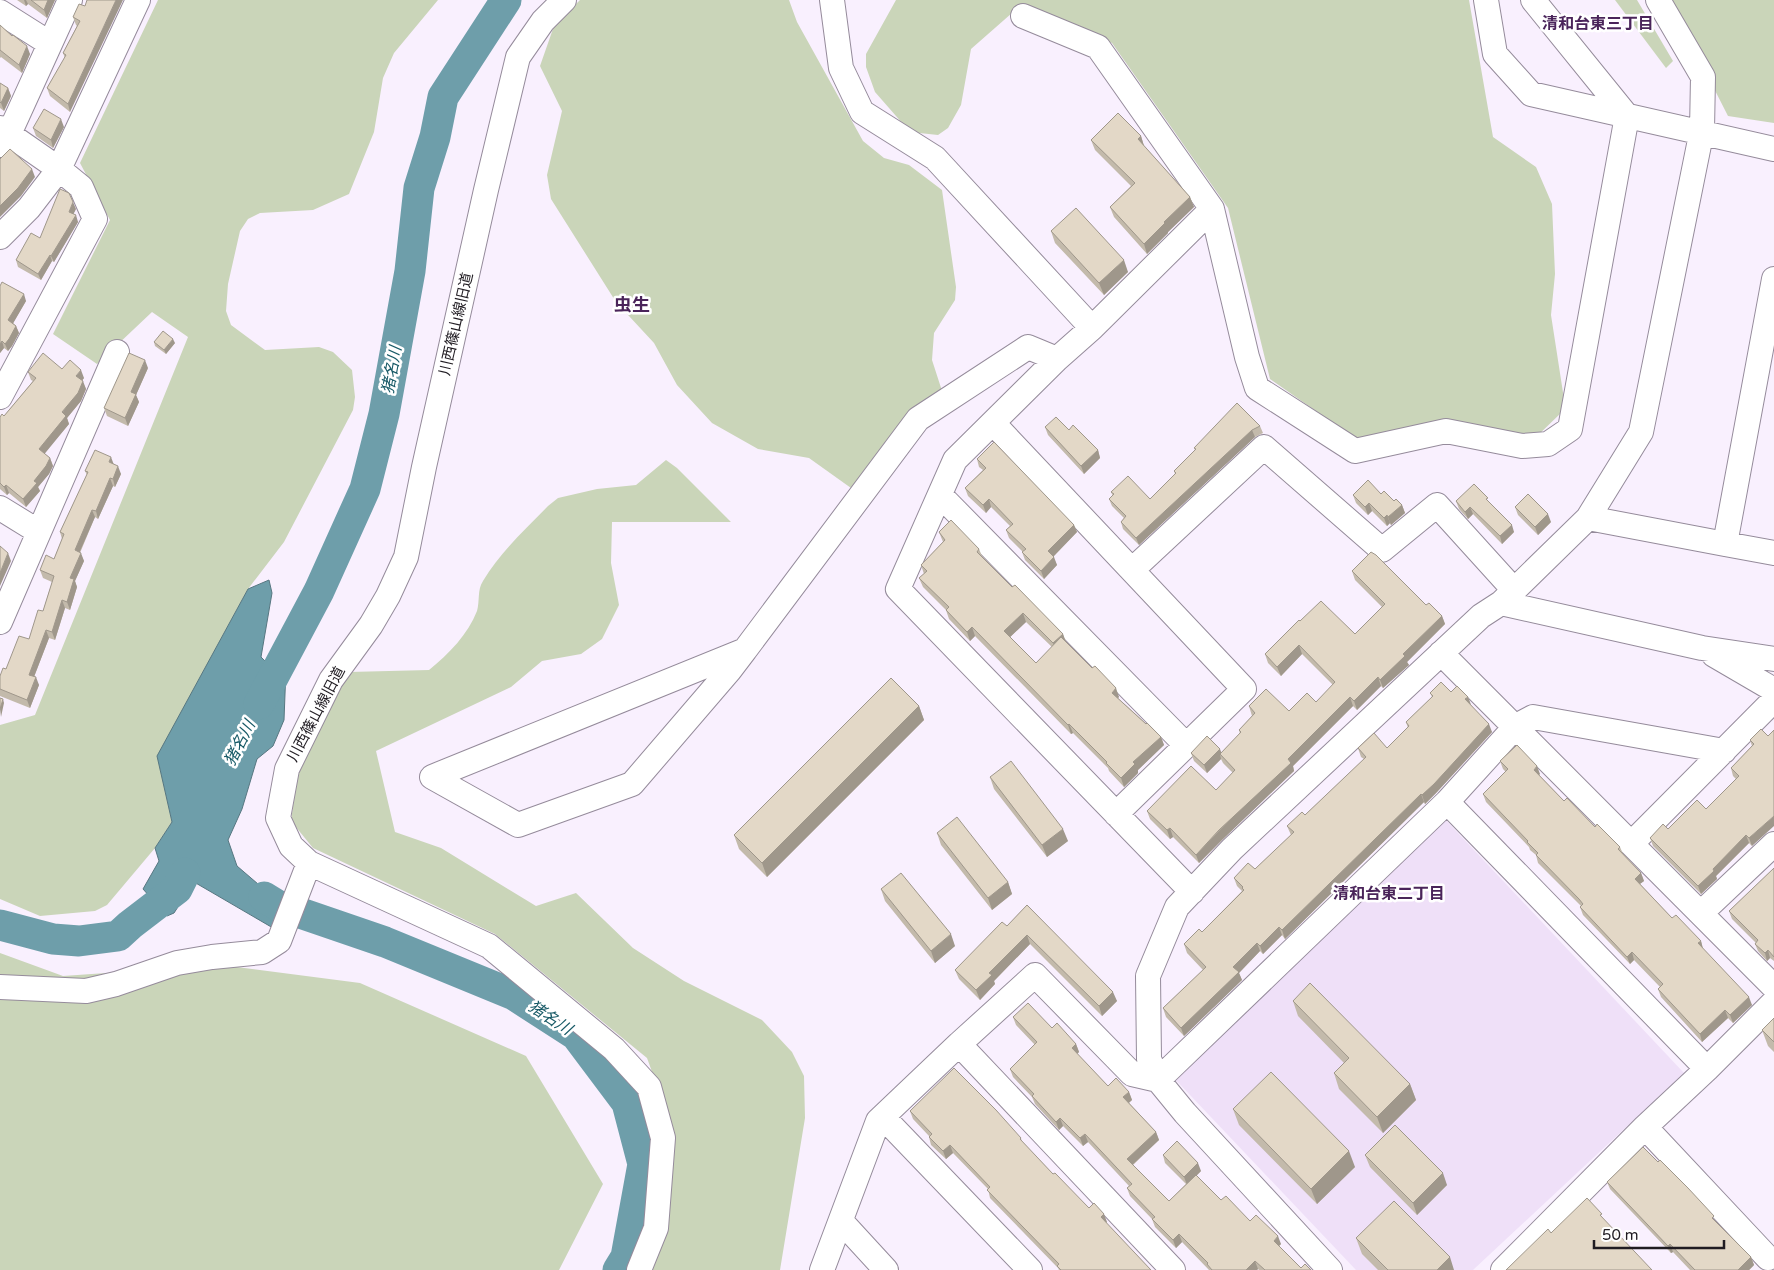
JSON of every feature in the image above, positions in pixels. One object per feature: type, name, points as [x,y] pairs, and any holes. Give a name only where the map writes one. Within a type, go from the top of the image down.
[{"type":"street","points":[[0,398],[95,219],[81,187],[59,169],[3,136],[70,0]]},
{"type":"street","points":[[0,237],[30,208],[59,169],[138,0]]},
{"type":"street","name":"川西篠山線旧道","points":[[564,0],[543,21],[518,57],[430,438],[406,557],[388,596],[371,625],[331,680],[287,769],[278,818],[291,846],[306,870],[489,946],[614,1048],[649,1087],[662,1138],[656,1228],[639,1270]]},
{"type":"street","points":[[832,0],[841,68],[862,112],[935,158],[1092,328]]},
{"type":"street","points":[[1486,0],[1494,54],[1531,94],[1774,148]]},
{"type":"street","points":[[1023,16],[1098,47],[1212,209],[1247,356],[1257,388],[1355,450],[1446,431],[1522,446],[1548,444],[1570,429],[1627,116],[1534,0]]},
{"type":"street","points":[[1330,1270],[1158,1080],[1149,1058],[1148,976],[1178,907],[1232,849],[1481,616],[1508,596],[1588,518],[1641,432],[1702,132],[1703,78],[1658,0]]},
{"type":"street","points":[[0,12],[49,43]]},
{"type":"street","points":[[1192,892],[898,589],[955,460],[1212,209]]},
{"type":"street","points":[[1725,544],[1774,279]]},
{"type":"street","points":[[744,650],[432,777],[518,825],[632,784],[729,670],[918,419],[1028,347],[1057,359]]},
{"type":"street","points":[[0,622],[116,352]]},
{"type":"street","points":[[993,423],[1244,688],[1116,814]]},
{"type":"street","points":[[1132,570],[1264,448],[1382,550],[1437,505],[1508,596],[1702,648],[1774,659]]},
{"type":"street","points":[[940,495],[1186,745]]},
{"type":"street","points":[[0,508],[39,532]]},
{"type":"street","points":[[1588,518],[1774,553]]},
{"type":"street","points":[[1702,648],[1774,690]]},
{"type":"street","points":[[1441,653],[1516,726],[1774,987]]},
{"type":"street","points":[[1632,843],[1774,700]]},
{"type":"street","points":[[1158,1080],[1448,802],[1516,726],[1533,717],[1724,751]]},
{"type":"street","points":[[1448,802],[1707,1069]]},
{"type":"street","points":[[1701,913],[1774,844]]},
{"type":"street","points":[[0,987],[86,991],[116,984],[177,964],[212,957],[262,952],[279,941],[306,870]]},
{"type":"street","points":[[822,1270],[878,1121],[1035,975],[1132,1074],[1158,1080]]},
{"type":"street","points":[[1503,1270],[1645,1127],[1774,1002]]},
{"type":"street","points":[[959,1044],[1173,1270]]},
{"type":"street","points":[[883,1117],[1030,1270]]},
{"type":"street","points":[[1645,1127],[1766,1260]]},
{"type":"street","points":[[841,1221],[886,1270]]},
{"type":"shaded area","points":[[1441,815],[1684,1073],[1473,1270],[1356,1270],[1172,1076]]},
{"type":"green space","points":[[158,0],[438,0],[394,53],[383,78],[374,132],[349,194],[313,210],[260,213],[248,219],[240,231],[228,284],[226,311],[231,325],[265,350],[319,347],[333,352],[352,370],[355,397],[353,410],[284,542],[248,589],[158,756],[172,822],[155,848],[107,905],[95,911],[40,916],[0,899],[0,725],[35,715],[188,337],[152,312],[97,364],[53,334],[110,220],[80,163]]},
{"type":"green space","points":[[580,0],[789,0],[797,22],[863,141],[884,158],[909,165],[942,190],[956,287],[955,300],[934,333],[932,360],[943,394],[912,417],[851,488],[809,458],[758,449],[712,423],[677,385],[654,343],[616,302],[551,199],[547,175],[562,111],[540,66],[554,26]]},
{"type":"green space","points":[[896,0],[1469,0],[1493,137],[1536,167],[1552,204],[1555,274],[1551,315],[1564,399],[1562,412],[1533,440],[1356,439],[1270,379],[1228,208],[1112,43],[1021,5],[971,49],[961,105],[948,128],[938,135],[910,132],[875,92],[866,67],[866,54]]},
{"type":"green space","points":[[1615,0],[1637,0],[1673,61],[1666,68]]},
{"type":"green space","points":[[1669,0],[1774,0],[1774,123],[1728,116]]},
{"type":"green space","points":[[666,460],[677,468],[731,522],[612,522],[611,563],[619,605],[602,639],[581,654],[542,661],[511,687],[376,751],[395,832],[441,848],[536,906],[576,893],[633,948],[684,981],[762,1020],[792,1052],[804,1076],[805,1118],[780,1270],[646,1270],[671,1124],[647,1058],[495,934],[313,848],[291,821],[298,769],[349,672],[429,670],[451,650],[469,628],[477,611],[481,584],[497,560],[548,506],[558,498],[597,489],[636,485]]},
{"type":"green space","points":[[0,953],[63,976],[221,965],[360,983],[526,1056],[603,1184],[559,1270],[0,1270]]},
{"type":"water","points":[[269,580],[272,593],[261,657],[267,663],[286,668],[284,720],[273,746],[257,759],[242,809],[228,840],[237,866],[258,884],[284,901],[273,928],[194,882],[174,913],[167,916],[143,889],[159,861],[155,848],[172,822],[157,756],[248,589]]},
{"type":"building","points":[[31,0],[48,0],[44,10]]},
{"type":"building","points":[[87,0],[116,0],[68,104],[47,88],[66,55],[63,53],[80,21],[73,17],[79,4],[85,6]]},
{"type":"building","points":[[0,25],[27,46],[19,65],[0,50]]},
{"type":"building","points":[[0,83],[8,88],[1,103],[0,102]]},
{"type":"building","points":[[44,109],[61,119],[51,140],[33,128]]},
{"type":"building","points":[[1118,113],[1141,136],[1138,139],[1190,197],[1144,244],[1110,207],[1135,183],[1091,140]]},
{"type":"building","points":[[10,149],[32,169],[18,188],[0,206],[0,159]]},
{"type":"building","points":[[60,189],[69,193],[73,202],[69,212],[76,215],[38,274],[16,260],[31,233],[40,238]]},
{"type":"building","points":[[1076,208],[1124,260],[1099,283],[1051,231]]},
{"type":"building","points":[[2,282],[24,294],[8,320],[16,326],[5,344],[2,341],[0,344],[0,286]]},
{"type":"building","points":[[163,331],[173,339],[164,350],[154,342]]},
{"type":"building","points":[[43,353],[62,369],[70,360],[81,370],[76,376],[83,381],[78,393],[62,412],[66,416],[39,449],[50,458],[34,481],[37,483],[23,499],[6,485],[4,487],[0,483],[0,417],[2,414],[4,416],[36,378],[28,372]]},
{"type":"building","points":[[129,353],[145,360],[131,392],[136,394],[125,418],[104,408]]},
{"type":"building","points":[[1237,403],[1260,426],[1252,430],[1136,538],[1121,522],[1126,516],[1109,499],[1114,494],[1111,492],[1128,476],[1150,499],[1176,473],[1174,471],[1196,449],[1194,448]]},
{"type":"building","points":[[1056,417],[1069,430],[1073,425],[1098,450],[1081,466],[1045,427]]},
{"type":"building","points":[[994,442],[1074,525],[1048,551],[1054,557],[1041,571],[1022,552],[1026,549],[1006,530],[1013,524],[989,499],[983,505],[965,488],[986,468],[977,459]]},
{"type":"building","points":[[95,450],[111,457],[109,462],[118,466],[113,479],[110,478],[96,511],[92,510],[75,550],[81,553],[70,578],[74,579],[67,602],[62,600],[52,632],[46,630],[29,675],[36,677],[27,700],[0,689],[0,676],[3,668],[6,669],[19,636],[29,639],[38,610],[43,611],[54,576],[40,570],[46,555],[54,559],[64,534],[60,532],[88,472],[85,471]]},
{"type":"building","points":[[1368,480],[1381,494],[1384,491],[1394,501],[1396,499],[1402,505],[1388,517],[1387,515],[1384,518],[1369,503],[1365,507],[1353,495]]},
{"type":"building","points":[[1474,484],[1512,525],[1500,536],[1470,507],[1465,512],[1456,501]]},
{"type":"building","points":[[1528,494],[1548,514],[1535,527],[1515,507]]},
{"type":"building","points":[[951,520],[979,549],[977,552],[1012,587],[1015,585],[1063,634],[1053,643],[1023,613],[1004,631],[1036,663],[1061,637],[1092,668],[1095,666],[1116,688],[1112,693],[1161,737],[1133,762],[1135,764],[1121,778],[972,627],[967,632],[946,610],[949,607],[919,578],[927,571],[921,565],[945,540],[939,532]]},
{"type":"building","points":[[0,546],[8,553],[0,573]]},
{"type":"building","points":[[1371,552],[1426,605],[1429,603],[1442,616],[1403,654],[1405,656],[1380,680],[1378,677],[1354,701],[1350,697],[1288,759],[1291,763],[1219,830],[1196,855],[1170,828],[1167,830],[1147,811],[1191,766],[1216,790],[1235,770],[1220,754],[1241,732],[1239,730],[1255,713],[1249,706],[1266,689],[1289,711],[1307,693],[1316,702],[1335,682],[1299,645],[1277,667],[1265,654],[1321,601],[1355,634],[1385,604],[1352,571]]},
{"type":"building","points":[[891,678],[919,706],[762,863],[734,835]]},
{"type":"building","points":[[1441,682],[1451,692],[1457,686],[1468,697],[1465,699],[1489,724],[1434,784],[1421,794],[1282,930],[1279,927],[1260,946],[1257,943],[1233,967],[1239,972],[1181,1028],[1163,1008],[1206,967],[1184,944],[1199,929],[1202,932],[1244,890],[1234,878],[1248,863],[1255,869],[1294,832],[1287,826],[1302,812],[1305,815],[1366,757],[1358,748],[1374,733],[1387,748],[1409,726],[1406,722],[1433,696],[1430,693]]},
{"type":"building","points":[[0,698],[3,699],[0,709]]},
{"type":"building","points":[[1761,729],[1768,736],[1774,730],[1774,816],[1749,838],[1746,835],[1698,886],[1650,838],[1663,824],[1668,829],[1697,800],[1706,809],[1739,776],[1731,768],[1754,744],[1750,740]]},
{"type":"building","points":[[1207,736],[1220,749],[1204,765],[1191,753]]},
{"type":"building","points":[[1517,745],[1537,766],[1534,770],[1564,801],[1567,798],[1595,827],[1597,824],[1620,847],[1618,849],[1641,873],[1635,879],[1672,918],[1676,915],[1701,941],[1698,943],[1749,997],[1730,1015],[1725,1010],[1700,1034],[1658,989],[1663,984],[1632,952],[1627,957],[1580,907],[1583,904],[1536,855],[1538,853],[1528,841],[1483,794],[1508,769],[1500,761]]},
{"type":"building","points":[[1011,761],[1063,829],[1042,845],[990,777]]},
{"type":"building","points":[[957,817],[1008,882],[988,898],[937,833]]},
{"type":"building","points":[[1774,868],[1774,957],[1768,950],[1765,953],[1755,944],[1758,940],[1729,911]]},
{"type":"building","points":[[901,873],[951,934],[931,951],[881,889]]},
{"type":"building","points":[[1027,905],[1113,992],[1099,1006],[1027,935],[989,973],[992,975],[976,990],[955,970],[1002,922],[1007,926]]},
{"type":"building","points":[[1310,983],[1410,1084],[1377,1117],[1334,1073],[1349,1058],[1293,1001]]},
{"type":"building","points":[[1028,1003],[1052,1028],[1057,1023],[1076,1044],[1072,1048],[1108,1086],[1116,1078],[1129,1092],[1123,1097],[1156,1132],[1127,1159],[1169,1201],[1196,1175],[1221,1200],[1226,1196],[1250,1221],[1256,1215],[1278,1236],[1274,1241],[1301,1268],[1305,1264],[1311,1270],[1265,1270],[1255,1261],[1246,1270],[1212,1270],[1208,1263],[1179,1234],[1173,1240],[1152,1219],[1155,1217],[1127,1188],[1132,1184],[1085,1134],[1080,1138],[1060,1118],[1056,1122],[1032,1096],[1034,1094],[1010,1069],[1037,1042],[1013,1017]]},
{"type":"building","points":[[1774,1018],[1774,1042],[1762,1030]]},
{"type":"building","points":[[954,1068],[996,1110],[1053,1174],[1055,1173],[1089,1208],[1094,1203],[1104,1214],[1101,1217],[1151,1270],[1061,1270],[1057,1266],[1059,1264],[987,1190],[990,1187],[950,1145],[943,1151],[929,1137],[932,1134],[910,1111]]},
{"type":"building","points":[[1271,1072],[1349,1151],[1311,1189],[1233,1109]]},
{"type":"building","points":[[1395,1125],[1443,1173],[1413,1203],[1365,1155]]},
{"type":"building","points":[[1177,1141],[1198,1163],[1184,1177],[1163,1155]]},
{"type":"building","points":[[1643,1147],[1658,1162],[1660,1160],[1688,1188],[1714,1216],[1712,1218],[1751,1257],[1738,1270],[1695,1270],[1670,1244],[1668,1246],[1607,1182]]},
{"type":"building","points":[[1587,1198],[1602,1214],[1600,1215],[1652,1270],[1506,1270],[1548,1229],[1551,1233]]},
{"type":"building","points":[[1394,1201],[1450,1257],[1437,1270],[1388,1270],[1356,1238]]},
{"type":"waterway","name":"猪名川","points":[[259,704],[319,591],[365,489],[384,414],[410,271],[419,188],[435,137],[443,97],[506,0]]},
{"type":"waterway","points":[[0,925],[53,939],[79,941],[118,936],[177,889],[185,873]]},
{"type":"waterway","name":"猪名川","points":[[264,897],[277,905],[385,942],[514,995],[576,1035],[627,1103],[643,1164],[626,1257],[618,1270]]},
{"type":"district","name":"清和台東三丁目","points":[[1598,24]]},
{"type":"district","name":"虫生","points":[[632,305]]},
{"type":"district","name":"清和台東二丁目","points":[[1389,894]]}]
